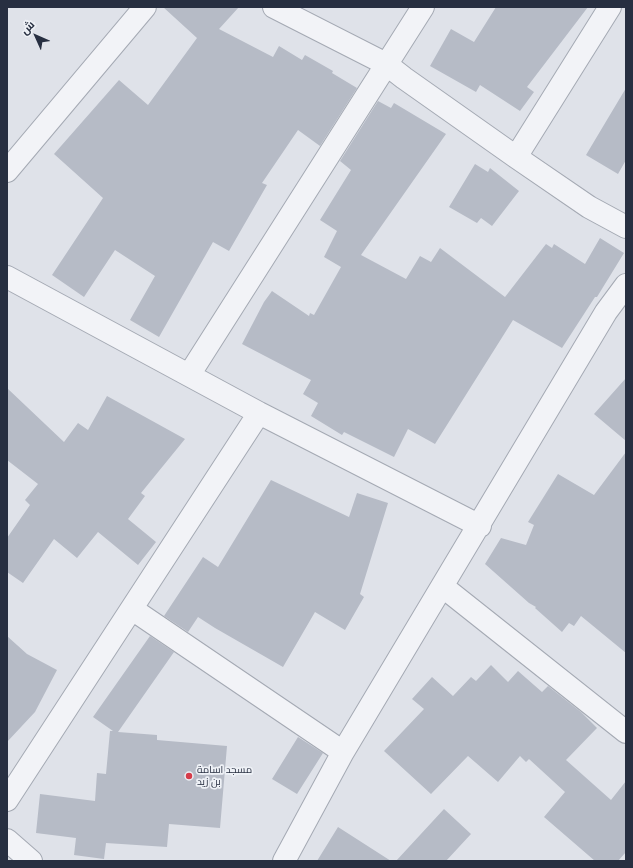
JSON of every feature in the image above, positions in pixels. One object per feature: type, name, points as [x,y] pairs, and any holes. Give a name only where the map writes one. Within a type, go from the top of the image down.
[{"type":"street","points":[[7,171],[145,7]]},
{"type":"street","points":[[274,7],[386,64],[516,157],[589,206],[626,227]]},
{"type":"street","points":[[189,375],[423,7]]},
{"type":"street","points":[[516,157],[610,7]]},
{"type":"street","points":[[7,277],[259,413],[480,526]]},
{"type":"street","points":[[284,861],[343,752],[442,586],[480,526],[606,312],[626,285]]},
{"type":"street","points":[[7,800],[259,413]]},
{"type":"street","points":[[442,586],[626,731]]},
{"type":"street","points":[[132,609],[343,752]]},
{"type":"street","points":[[7,840],[31,861]]},
{"type":"building","points":[[163,7],[239,7],[219,29],[273,57],[279,46],[302,60],[305,55],[333,71],[332,73],[357,88],[320,146],[298,130],[262,183],[267,185],[229,251],[213,242],[159,337],[130,320],[155,276],[115,250],[84,297],[52,275],[103,198],[54,154],[119,80],[148,105],[197,38]]},
{"type":"building","points":[[496,7],[588,7],[527,87],[534,92],[520,111],[480,85],[476,92],[430,66],[451,29],[474,42]]},
{"type":"building","points":[[626,88],[626,160],[618,174],[586,155]]},
{"type":"building","points":[[378,101],[391,108],[394,103],[446,134],[361,255],[406,279],[420,256],[431,262],[440,248],[505,297],[546,244],[552,248],[554,244],[585,264],[600,238],[624,253],[597,297],[595,297],[562,348],[513,320],[435,444],[408,429],[394,457],[344,432],[342,435],[311,416],[318,403],[303,394],[311,380],[242,344],[264,302],[272,291],[309,316],[310,313],[314,315],[341,267],[324,257],[337,231],[320,220],[351,170],[340,161]]},
{"type":"building","points":[[475,164],[488,172],[490,168],[519,191],[492,226],[481,218],[477,223],[449,207]]},
{"type":"building","points":[[626,378],[626,441],[594,414]]},
{"type":"building","points":[[7,388],[64,442],[78,423],[88,430],[107,396],[185,439],[141,493],[145,496],[128,519],[156,542],[138,565],[98,532],[77,558],[54,539],[23,583],[7,572],[7,538],[30,505],[25,500],[38,484],[7,460]]},
{"type":"building","points":[[626,452],[626,653],[581,616],[574,626],[569,623],[562,632],[535,608],[536,607],[529,603],[485,564],[501,538],[526,545],[534,525],[528,522],[558,474],[594,495]]},
{"type":"building","points":[[271,480],[349,517],[357,493],[388,503],[360,594],[364,597],[345,630],[315,612],[283,667],[198,617],[188,632],[164,616],[203,557],[218,567]]},
{"type":"building","points":[[7,636],[27,654],[57,670],[35,712],[7,742]]},
{"type":"building","points":[[150,636],[174,652],[118,732],[157,735],[157,740],[227,746],[220,828],[169,824],[167,847],[106,843],[104,859],[74,855],[76,838],[36,833],[40,794],[95,801],[97,773],[106,774],[110,731],[113,731],[93,717]]},
{"type":"building","points":[[491,665],[508,682],[518,671],[542,692],[548,686],[581,712],[597,728],[566,760],[611,800],[626,781],[626,852],[618,861],[595,861],[544,817],[565,792],[529,759],[526,762],[520,756],[498,782],[468,756],[431,794],[384,751],[424,709],[412,699],[432,677],[453,696],[471,677],[476,681]]},
{"type":"building","points":[[298,737],[323,753],[297,794],[272,779]]},
{"type":"building","points":[[444,809],[471,834],[446,861],[396,861]]},
{"type":"building","points":[[338,827],[391,861],[317,861]]},
{"type":"place","name":"مسجد اسامة بن زيد","points":[[189,776]]}]
